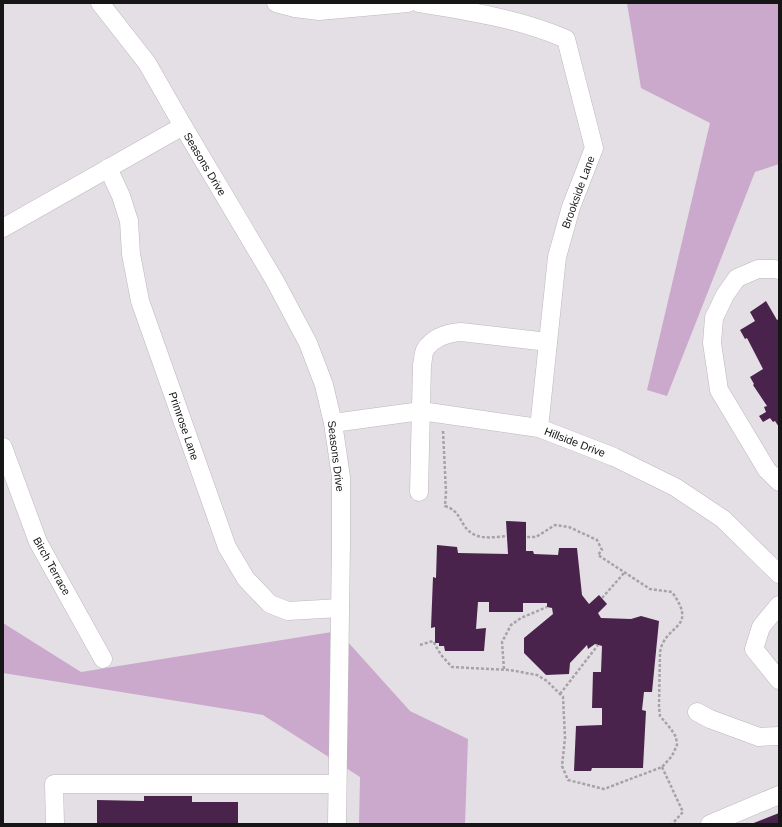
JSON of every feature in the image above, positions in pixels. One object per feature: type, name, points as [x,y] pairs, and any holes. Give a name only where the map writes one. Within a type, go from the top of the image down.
[{"type":"street","name":"Seasons Drive","points":[[100,3],[147,63],[275,281],[308,343],[324,385],[333,423],[341,478],[337,824]]},
{"type":"street","points":[[276,3],[295,8],[320,11],[408,3]]},
{"type":"street","name":"Brookside Lane","points":[[419,3],[482,13],[551,32],[566,39],[594,148],[571,207],[557,257],[539,428]]},
{"type":"street","name":"Seasons Drive","points":[[3,228],[183,126]]},
{"type":"street","name":"Primrose Lane","points":[[108,168],[121,196],[129,221],[131,254],[140,301],[227,547],[246,579],[270,604],[288,611],[340,608]]},
{"type":"street","points":[[779,270],[774,268],[758,270],[737,278],[725,295],[714,318],[712,343],[719,390],[767,470],[779,482]]},
{"type":"street","points":[[419,492],[422,365],[425,350],[436,339],[448,333],[461,332],[548,342]]},
{"type":"street","name":"Hillside Drive","points":[[333,423],[421,411],[539,428],[614,457],[675,487],[723,519],[779,574]]},
{"type":"street","name":"Birch Terrace","points":[[3,447],[7,473],[38,542],[103,659]]},
{"type":"street","points":[[779,605],[761,627],[754,649],[779,680]]},
{"type":"street","points":[[697,712],[710,719],[759,737],[779,736]]},
{"type":"street","points":[[55,824],[54,784],[337,784]]},
{"type":"street","points":[[710,824],[779,795]]},
{"type":"path","points":[[443,429],[446,492],[445,506],[453,508],[463,525],[471,533],[483,537],[507,536]]},
{"type":"path","points":[[420,645],[432,641],[441,655],[452,667],[504,669],[537,675],[547,681],[563,697],[565,738],[562,766],[568,780],[604,789],[662,767],[672,756],[677,745],[676,737],[671,728],[660,716],[659,708],[661,645],[678,626],[681,621],[682,614],[680,606],[672,592],[650,589],[598,555],[602,550],[597,540],[569,527],[555,525],[536,537],[526,537]]},
{"type":"path","points":[[602,598],[625,572]]},
{"type":"path","points":[[504,669],[502,642],[511,625],[521,618],[547,607]]},
{"type":"path","points":[[560,694],[598,645]]},
{"type":"path","points":[[662,767],[683,812],[672,824]]},
{"type":"shaded area","points":[[627,3],[779,3],[779,164],[755,172],[667,396],[647,390],[710,123],[641,88]]},
{"type":"shaded area","points":[[3,623],[81,672],[338,631],[410,711],[468,739],[465,824],[359,824],[360,777],[263,715],[3,673]]},
{"type":"building","points":[[766,301],[777,320],[779,319],[779,427],[775,421],[773,422],[770,418],[763,422],[759,416],[766,412],[764,407],[767,406],[753,385],[754,384],[750,377],[763,369],[747,338],[745,339],[740,330],[755,321],[750,312]]},
{"type":"building","points":[[506,521],[526,522],[526,551],[533,551],[534,554],[558,555],[559,548],[577,548],[582,595],[589,604],[599,595],[607,604],[598,613],[601,618],[631,619],[641,616],[659,621],[652,692],[644,692],[642,710],[646,711],[643,768],[592,768],[591,771],[574,771],[576,726],[602,725],[602,708],[592,708],[593,672],[601,672],[602,646],[595,644],[588,649],[587,645],[570,663],[569,674],[546,675],[524,653],[524,638],[553,614],[552,608],[547,607],[547,603],[523,603],[523,612],[489,612],[489,602],[478,602],[476,629],[486,628],[484,651],[445,651],[444,646],[439,646],[439,643],[435,643],[435,627],[431,628],[433,577],[436,578],[437,545],[457,547],[458,553],[508,554]]},
{"type":"building","points":[[144,796],[192,796],[192,802],[238,802],[238,824],[97,824],[97,800],[144,801]]},
{"type":"building","points":[[779,813],[779,824],[751,824]]}]
